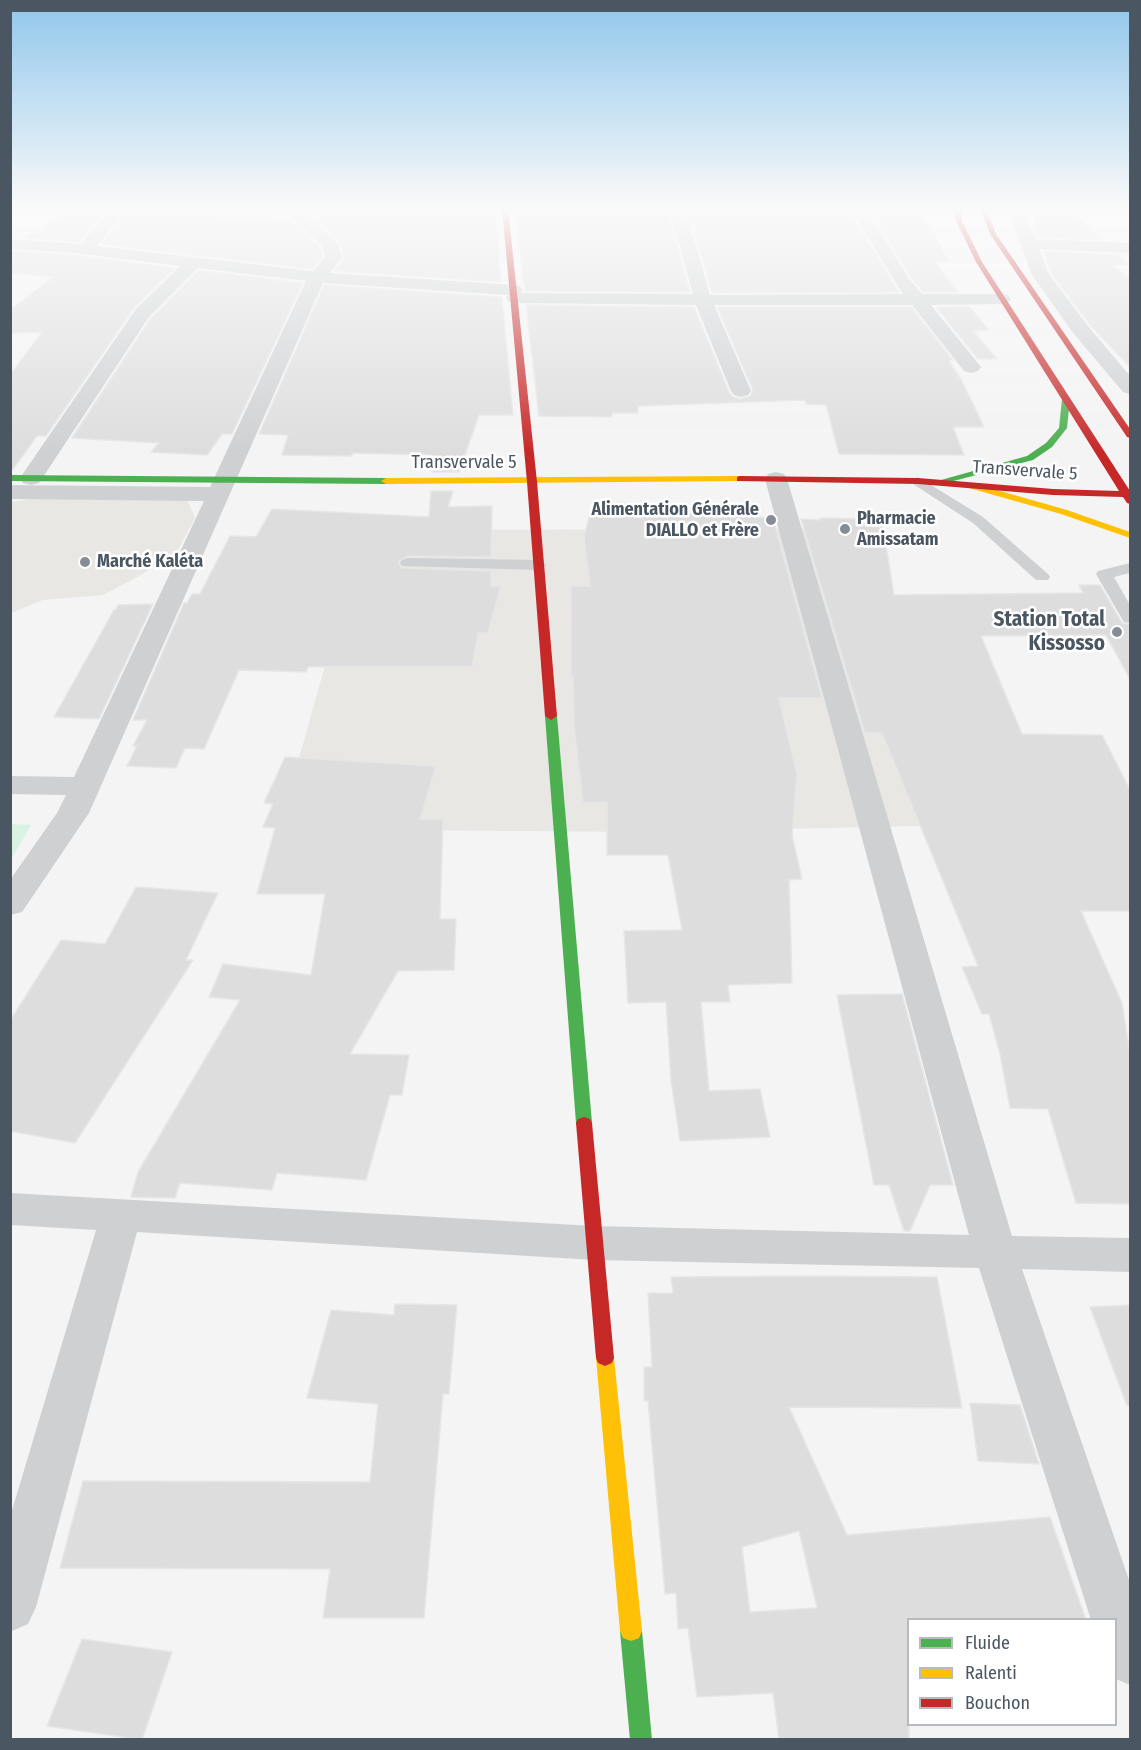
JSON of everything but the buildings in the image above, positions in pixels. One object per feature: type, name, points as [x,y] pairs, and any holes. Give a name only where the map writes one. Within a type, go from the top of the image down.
[{"type":"main road","points":[[514,290],[532,482],[594,1243],[641,1740]]},
{"type":"main road","points":[[996,290],[1066,399],[1108,476],[1129,496]]},
{"type":"main road","points":[[1031,290],[1131,435]]},
{"type":"main road","points":[[946,480],[1030,458],[1049,445],[1063,428],[1066,399]]},
{"type":"main road","points":[[1108,476],[1131,476]]},
{"type":"main road","name":"Transvervale 5","points":[[10,478],[222,486],[776,479],[918,481],[1046,477]]},
{"type":"main road","name":"Transvervale 5","points":[[918,481],[1129,496]]},
{"type":"main road","points":[[972,486],[1064,512],[1131,536]]},
{"type":"street","points":[[32,478],[142,313],[165,290]]},
{"type":"street","points":[[10,905],[73,813],[311,290]]},
{"type":"street","points":[[464,290],[514,294],[703,300],[1002,299]]},
{"type":"street","points":[[700,290],[741,391]]},
{"type":"street","points":[[909,290],[971,367]]},
{"type":"street","points":[[1052,290],[1081,330],[1131,388]]},
{"type":"street","points":[[776,479],[995,1252],[1131,1659]]},
{"type":"street","points":[[10,492],[222,486]]},
{"type":"street","points":[[10,785],[86,786]]},
{"type":"street","points":[[10,1209],[594,1243],[1131,1256]]},
{"type":"street","points":[[10,1607],[121,1215]]},
{"type":"lane","points":[[918,481],[978,520],[1042,578]]},
{"type":"lane","points":[[408,563],[539,565]]},
{"type":"lane","points":[[1131,568],[1104,574],[1131,618]]},
{"type":"shaded area","name":"Marché Kaléta","points":[[45,497],[186,497],[195,518],[178,550],[141,575],[103,595],[43,600],[11,613],[11,502]]},
{"type":"shaded area","points":[[823,529],[967,825],[638,832],[279,829],[330,648],[389,530]]},
{"type":"green space","points":[[10,824],[31,825],[11,860]]},
{"type":"traffic: fast","points":[[946,480],[1030,458],[1049,445],[1063,428],[1066,399]]},
{"type":"traffic: fast","points":[[10,478],[386,481]]},
{"type":"traffic: fast","points":[[551,716],[584,1123]]},
{"type":"traffic: fast","points":[[631,1631],[641,1740]]},
{"type":"traffic: slow","points":[[386,481],[740,479]]},
{"type":"traffic: slow","points":[[972,486],[1064,512],[1130,535]]},
{"type":"traffic: slow","points":[[605,1358],[631,1631]]},
{"type":"traffic: jam","points":[[513,290],[532,482],[551,716]]},
{"type":"traffic: jam","points":[[996,290],[1130,501]]},
{"type":"traffic: jam","points":[[1031,290],[1130,435]]},
{"type":"traffic: jam","points":[[740,479],[918,481],[1053,492],[1130,494]]},
{"type":"traffic: jam","points":[[584,1123],[605,1358]]},
{"type":"place","name":"Alimentation Générale DIALLO et Frère","points":[[771,520]]},
{"type":"place","name":"Pharmacie Amissatam","points":[[845,529]]},
{"type":"place","name":"Marché Kaléta","points":[[85,562]]},
{"type":"place","name":"Station Total Kissosso","points":[[1117,632]]}]
